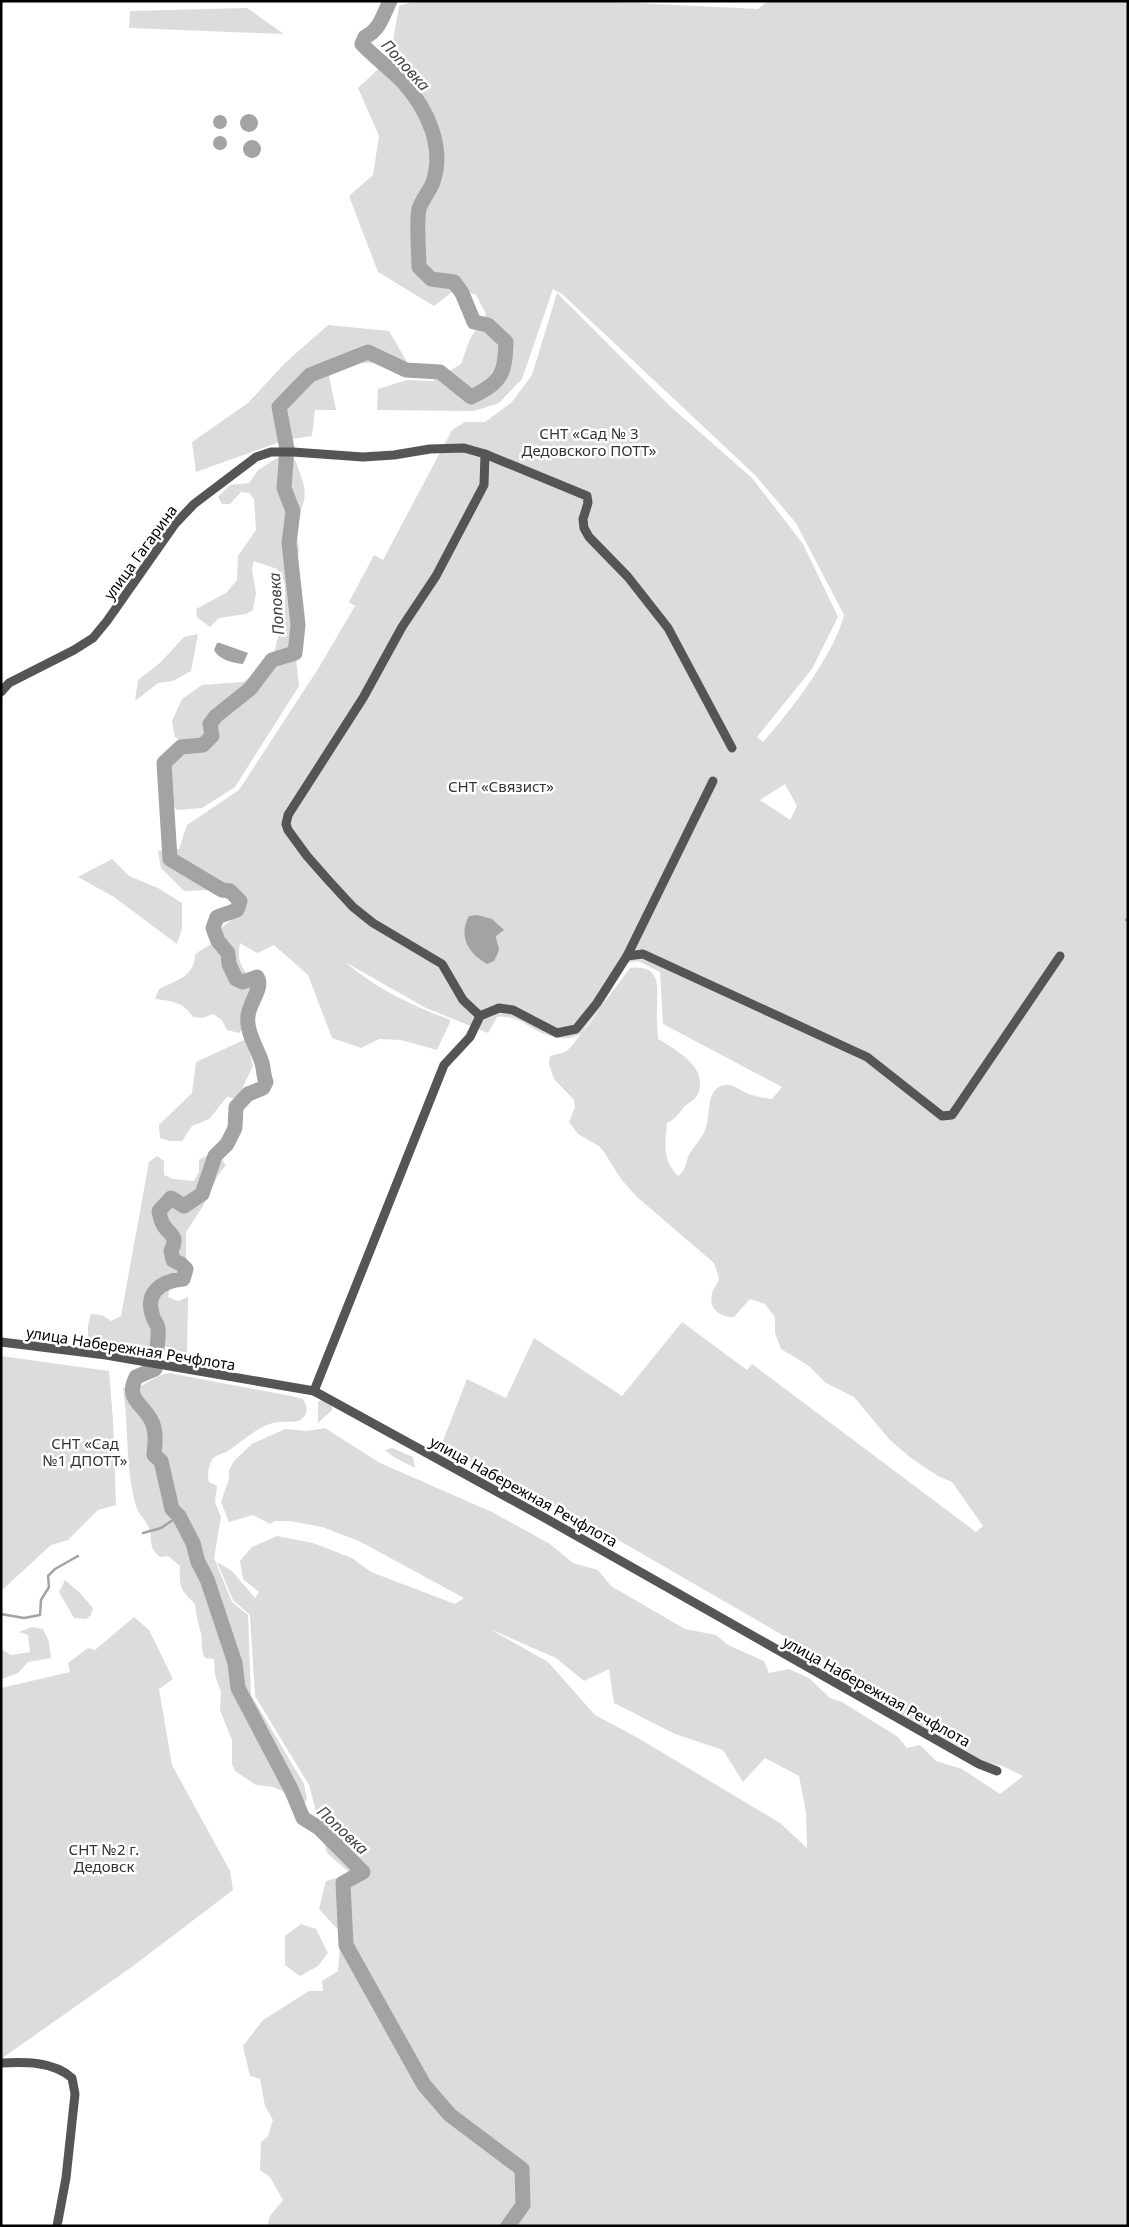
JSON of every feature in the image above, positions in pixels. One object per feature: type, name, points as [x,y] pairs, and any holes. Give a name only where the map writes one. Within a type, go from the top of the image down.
[{"type":"street","name":"улица Гагарина","points":[[1,692],[10,683],[93,638],[107,622],[175,524],[194,504],[256,457],[271,452],[363,457],[394,455],[430,449],[464,448],[485,454],[587,496],[588,503],[583,519],[584,528],[589,536],[628,577],[668,628],[732,748]]},
{"type":"street","points":[[480,1016],[463,1000],[442,964],[373,923],[354,907],[307,856],[288,830],[286,824],[288,815],[363,698],[402,627],[436,576],[484,485],[485,454]]},
{"type":"street","points":[[314,1391],[444,1065],[470,1037],[480,1016],[499,1008],[513,1010],[556,1033],[566,1033],[576,1029],[597,1003],[627,956],[713,781]]},
{"type":"street","points":[[627,956],[643,954],[867,1057],[942,1116],[952,1115],[1060,956]]},
{"type":"street","name":"улица Набережная Речфлота","points":[[1,1342],[106,1355],[314,1391],[545,1518],[979,1764],[997,1771]]},
{"type":"street","points":[[1,2063],[38,2064],[62,2070],[72,2078],[75,2094],[66,2178],[57,2226]]},
{"type":"green space","points":[[415,1],[594,1],[758,9],[768,1],[1128,1],[1128,2226],[925,2226],[925,2224],[922,2226],[267,2226],[270,2216],[283,2200],[270,2177],[260,2170],[261,2142],[268,2136],[273,2120],[265,2106],[260,2079],[250,2076],[243,2046],[263,2020],[309,1991],[323,1991],[322,1981],[338,1971],[341,1933],[319,1909],[326,1881],[351,1874],[327,1853],[309,1785],[255,1696],[250,1615],[233,1600],[217,1562],[232,1571],[255,1598],[259,1592],[243,1579],[240,1561],[252,1547],[277,1536],[313,1543],[352,1558],[371,1572],[455,1604],[464,1598],[359,1541],[322,1527],[290,1521],[275,1521],[270,1524],[253,1515],[229,1522],[221,1502],[229,1479],[229,1470],[234,1461],[252,1444],[285,1429],[307,1431],[325,1428],[380,1463],[492,1512],[550,1544],[573,1563],[598,1570],[611,1586],[685,1629],[716,1635],[728,1645],[764,1661],[769,1673],[789,1669],[809,1678],[830,1698],[842,1702],[898,1737],[907,1748],[920,1745],[936,1761],[962,1769],[1000,1794],[1023,1776],[1002,1766],[982,1761],[862,1692],[867,1684],[620,1541],[441,1446],[467,1379],[506,1398],[534,1338],[622,1396],[682,1322],[747,1370],[752,1364],[976,1532],[983,1526],[952,1482],[938,1476],[911,1458],[890,1440],[854,1397],[826,1383],[809,1366],[781,1349],[775,1333],[775,1317],[765,1304],[750,1299],[734,1317],[725,1316],[717,1312],[711,1299],[719,1278],[714,1263],[637,1197],[621,1179],[599,1146],[578,1134],[569,1122],[575,1107],[574,1100],[554,1079],[549,1064],[550,1056],[565,1052],[582,1032],[572,1037],[555,1037],[540,1032],[518,1020],[497,1017],[488,1033],[426,1008],[345,962],[395,996],[451,1020],[437,1050],[401,1040],[379,1039],[361,1048],[332,1038],[308,975],[274,945],[257,953],[240,943],[240,963],[256,988],[258,1000],[251,1018],[239,1033],[227,1030],[222,1020],[213,1014],[203,1018],[193,1017],[185,1008],[177,1003],[155,999],[159,989],[188,973],[194,962],[195,955],[216,941],[219,938],[218,931],[238,914],[235,903],[208,890],[184,891],[161,868],[158,851],[179,849],[187,825],[239,790],[318,669],[355,606],[349,602],[374,555],[383,560],[452,430],[465,422],[485,422],[512,402],[532,375],[557,293],[671,407],[752,478],[803,544],[838,617],[812,669],[757,737],[763,742],[786,715],[822,664],[839,630],[844,615],[796,523],[755,475],[562,294],[553,289],[522,379],[499,403],[474,411],[377,410],[378,389],[407,380],[433,381],[461,364],[470,339],[486,314],[476,295],[457,288],[434,306],[378,272],[349,196],[373,175],[379,136],[358,88],[390,58],[399,6]],"holes":[[[785,784],[797,806],[790,820],[760,800]],[[638,961],[660,972],[663,1024],[782,1087],[772,1099],[746,1093],[731,1085],[719,1087],[714,1091],[705,1131],[690,1153],[683,1171],[678,1176],[667,1158],[665,1145],[667,1123],[675,1118],[697,1096],[700,1084],[699,1076],[689,1060],[658,1039],[656,979],[648,970],[630,968],[601,1007],[627,963]],[[490,1629],[556,1658],[584,1681],[609,1669],[614,1703],[675,1734],[723,1750],[743,1782],[765,1758],[799,1776],[806,1812],[807,1848],[780,1823],[638,1738],[595,1715],[548,1662]]]},
{"type":"green space","points":[[247,8],[284,34],[129,28],[130,11]]},
{"type":"green space","points":[[328,325],[389,331],[407,362],[362,363],[329,376],[336,410],[315,410],[312,436],[285,440],[196,472],[192,442],[248,403],[285,363]]},
{"type":"green space","points":[[279,457],[295,460],[305,492],[302,506],[294,523],[299,548],[297,573],[304,614],[296,659],[299,686],[235,787],[202,808],[177,810],[167,796],[171,780],[169,764],[180,753],[183,743],[175,737],[172,721],[182,699],[202,685],[243,682],[273,657],[285,611],[285,586],[282,575],[277,569],[254,561],[252,569],[256,593],[253,610],[246,614],[219,618],[210,627],[197,617],[196,609],[226,593],[237,580],[238,556],[256,530],[254,499],[249,493],[241,492],[230,504],[222,504],[218,497],[230,485],[249,483],[258,470]]},
{"type":"green space","points":[[198,634],[191,671],[173,681],[158,683],[135,701],[138,680],[161,662],[184,637]]},
{"type":"green space","points":[[112,859],[129,876],[158,888],[182,903],[182,929],[177,944],[114,897],[78,877]]},
{"type":"green space","points":[[246,1039],[253,1066],[237,1099],[227,1097],[209,1119],[192,1126],[182,1141],[169,1141],[160,1138],[159,1125],[192,1093],[196,1062]]},
{"type":"green space","points":[[208,1155],[219,1156],[226,1165],[218,1175],[203,1206],[186,1232],[186,1266],[170,1286],[168,1297],[178,1301],[188,1297],[187,1354],[177,1359],[161,1343],[152,1349],[142,1351],[110,1343],[98,1343],[88,1336],[91,1314],[102,1315],[111,1321],[121,1316],[149,1162],[157,1156],[164,1161],[164,1175],[173,1179],[194,1181],[199,1172],[199,1160]]},
{"type":"green space","name":"СНТ «Сад №1 ДПОТТ»","points":[[1,1356],[109,1371],[116,1505],[98,1510],[68,1540],[51,1545],[1,1591]]},
{"type":"green space","points":[[169,1373],[291,1396],[303,1399],[306,1405],[306,1413],[301,1420],[271,1423],[228,1451],[215,1456],[208,1474],[209,1482],[217,1486],[215,1502],[221,1517],[214,1558],[232,1602],[248,1615],[251,1695],[304,1784],[307,1800],[301,1806],[293,1803],[282,1791],[273,1787],[256,1785],[235,1771],[232,1764],[232,1740],[220,1710],[221,1692],[215,1675],[214,1659],[205,1658],[203,1655],[195,1604],[186,1595],[182,1587],[180,1566],[168,1556],[160,1557],[153,1549],[150,1530],[136,1506],[130,1477],[123,1388],[139,1386]]},
{"type":"green space","points":[[321,1400],[332,1406],[332,1410],[318,1423],[318,1402]]},
{"type":"green space","points":[[392,1448],[413,1457],[415,1468],[392,1456],[385,1450]]},
{"type":"green space","points":[[65,1580],[93,1608],[91,1615],[86,1619],[74,1618],[59,1592]]},
{"type":"green space","name":"СНТ №2 г. Дедовск","points":[[134,1617],[149,1630],[173,1679],[159,1689],[172,1765],[230,1871],[233,1890],[133,1966],[1,2059],[1,1688],[70,1672],[68,1663],[88,1648],[95,1650]]},
{"type":"green space","points":[[32,1627],[43,1629],[49,1642],[51,1658],[28,1662],[18,1673],[2,1679],[1,1649],[11,1655],[30,1652],[28,1635],[19,1632]]},
{"type":"green space","points":[[301,1924],[316,1929],[328,1953],[318,1966],[300,1976],[285,1965],[285,1936]]},
{"type":"shaded area","points":[[249,114],[255,117],[258,123],[255,129],[249,132],[243,129],[240,123],[243,117]]},
{"type":"shaded area","points":[[217,115],[223,115],[227,122],[223,129],[217,129],[213,125],[213,119]]},
{"type":"shaded area","points":[[217,136],[223,136],[227,143],[223,150],[217,150],[213,146],[213,140]]},
{"type":"shaded area","points":[[252,140],[258,143],[261,149],[258,155],[252,158],[246,155],[243,149],[246,143]]},
{"type":"shaded area","points":[[217,643],[248,653],[243,664],[231,662],[219,656],[214,650]]},
{"type":"shaded area","points":[[477,915],[492,919],[504,930],[496,936],[499,949],[497,956],[494,961],[487,964],[480,960],[470,949],[465,937],[464,930],[469,916]]},
{"type":"waterway","name":"Поповка","points":[[157,1351],[158,1328],[151,1309],[153,1295],[156,1290],[168,1282],[183,1279],[186,1269],[173,1260],[171,1251],[174,1239],[163,1224],[159,1211],[171,1198],[184,1206],[202,1194],[215,1156],[227,1144],[235,1128],[236,1107],[248,1094],[263,1088],[266,1082],[262,1063],[250,1033],[248,1022],[249,1011],[259,981],[257,977],[243,982],[236,979],[229,964],[228,953],[218,941],[213,928],[217,917],[237,910],[240,901],[230,891],[222,890],[170,859],[164,763],[181,747],[203,745],[212,736],[210,724],[216,716],[250,689],[272,660],[295,653],[298,625],[289,543],[293,511],[284,488],[287,449],[279,407],[310,375],[368,352],[406,370],[440,372],[471,397],[489,387],[503,370],[506,342],[488,325],[474,322],[462,293],[454,282],[431,279],[419,267],[419,209],[433,182],[436,169],[437,155],[432,129],[420,105],[404,83],[362,44],[365,37],[378,26],[390,1]]},
{"type":"waterway","name":"Поповка","points":[[155,1369],[136,1377],[132,1391],[153,1424],[155,1437],[154,1455],[161,1461],[172,1509],[179,1516],[193,1543],[198,1562],[207,1579],[235,1663],[238,1688],[291,1789],[303,1818],[319,1828],[363,1872],[343,1883],[346,1945],[424,2085],[450,2115],[522,2169],[523,2205],[508,2226]]},
{"type":"waterway","points":[[143,1533],[161,1528],[179,1516]]},
{"type":"waterway","points":[[1,1614],[24,1618],[40,1615],[41,1600],[49,1587],[48,1576],[55,1569],[78,1556]]},
{"type":"park label","name":"СНТ «Сад № 3 Дедовского ПОТТ»","points":[[589,442]]},
{"type":"park label","name":"СНТ «Связист»","points":[[501,786]]}]
